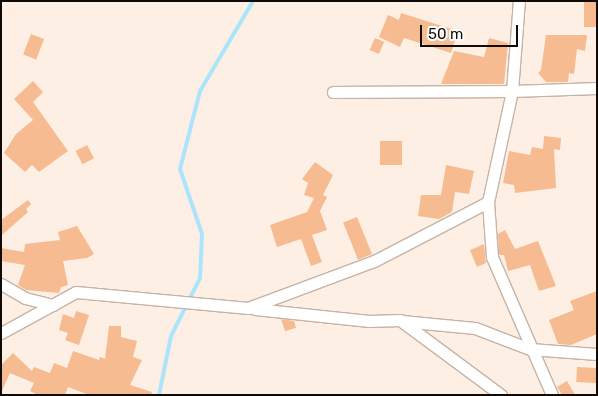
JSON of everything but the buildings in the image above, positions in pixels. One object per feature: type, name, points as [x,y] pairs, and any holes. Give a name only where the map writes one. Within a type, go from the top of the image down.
[{"type":"street","points":[[519,1],[512,90],[488,202],[492,257],[530,349],[552,395]]},
{"type":"street","points":[[333,92],[597,88]]},
{"type":"street","points":[[248,308],[374,262],[488,202]]},
{"type":"street","points":[[1,284],[25,298],[53,305]]},
{"type":"street","points":[[1,333],[76,292],[369,321],[400,320],[476,328],[530,349],[597,354]]},
{"type":"street","points":[[400,320],[501,395]]},
{"type":"waterway","points":[[159,395],[171,336],[200,278],[202,234],[180,169],[200,91],[253,1]]}]
